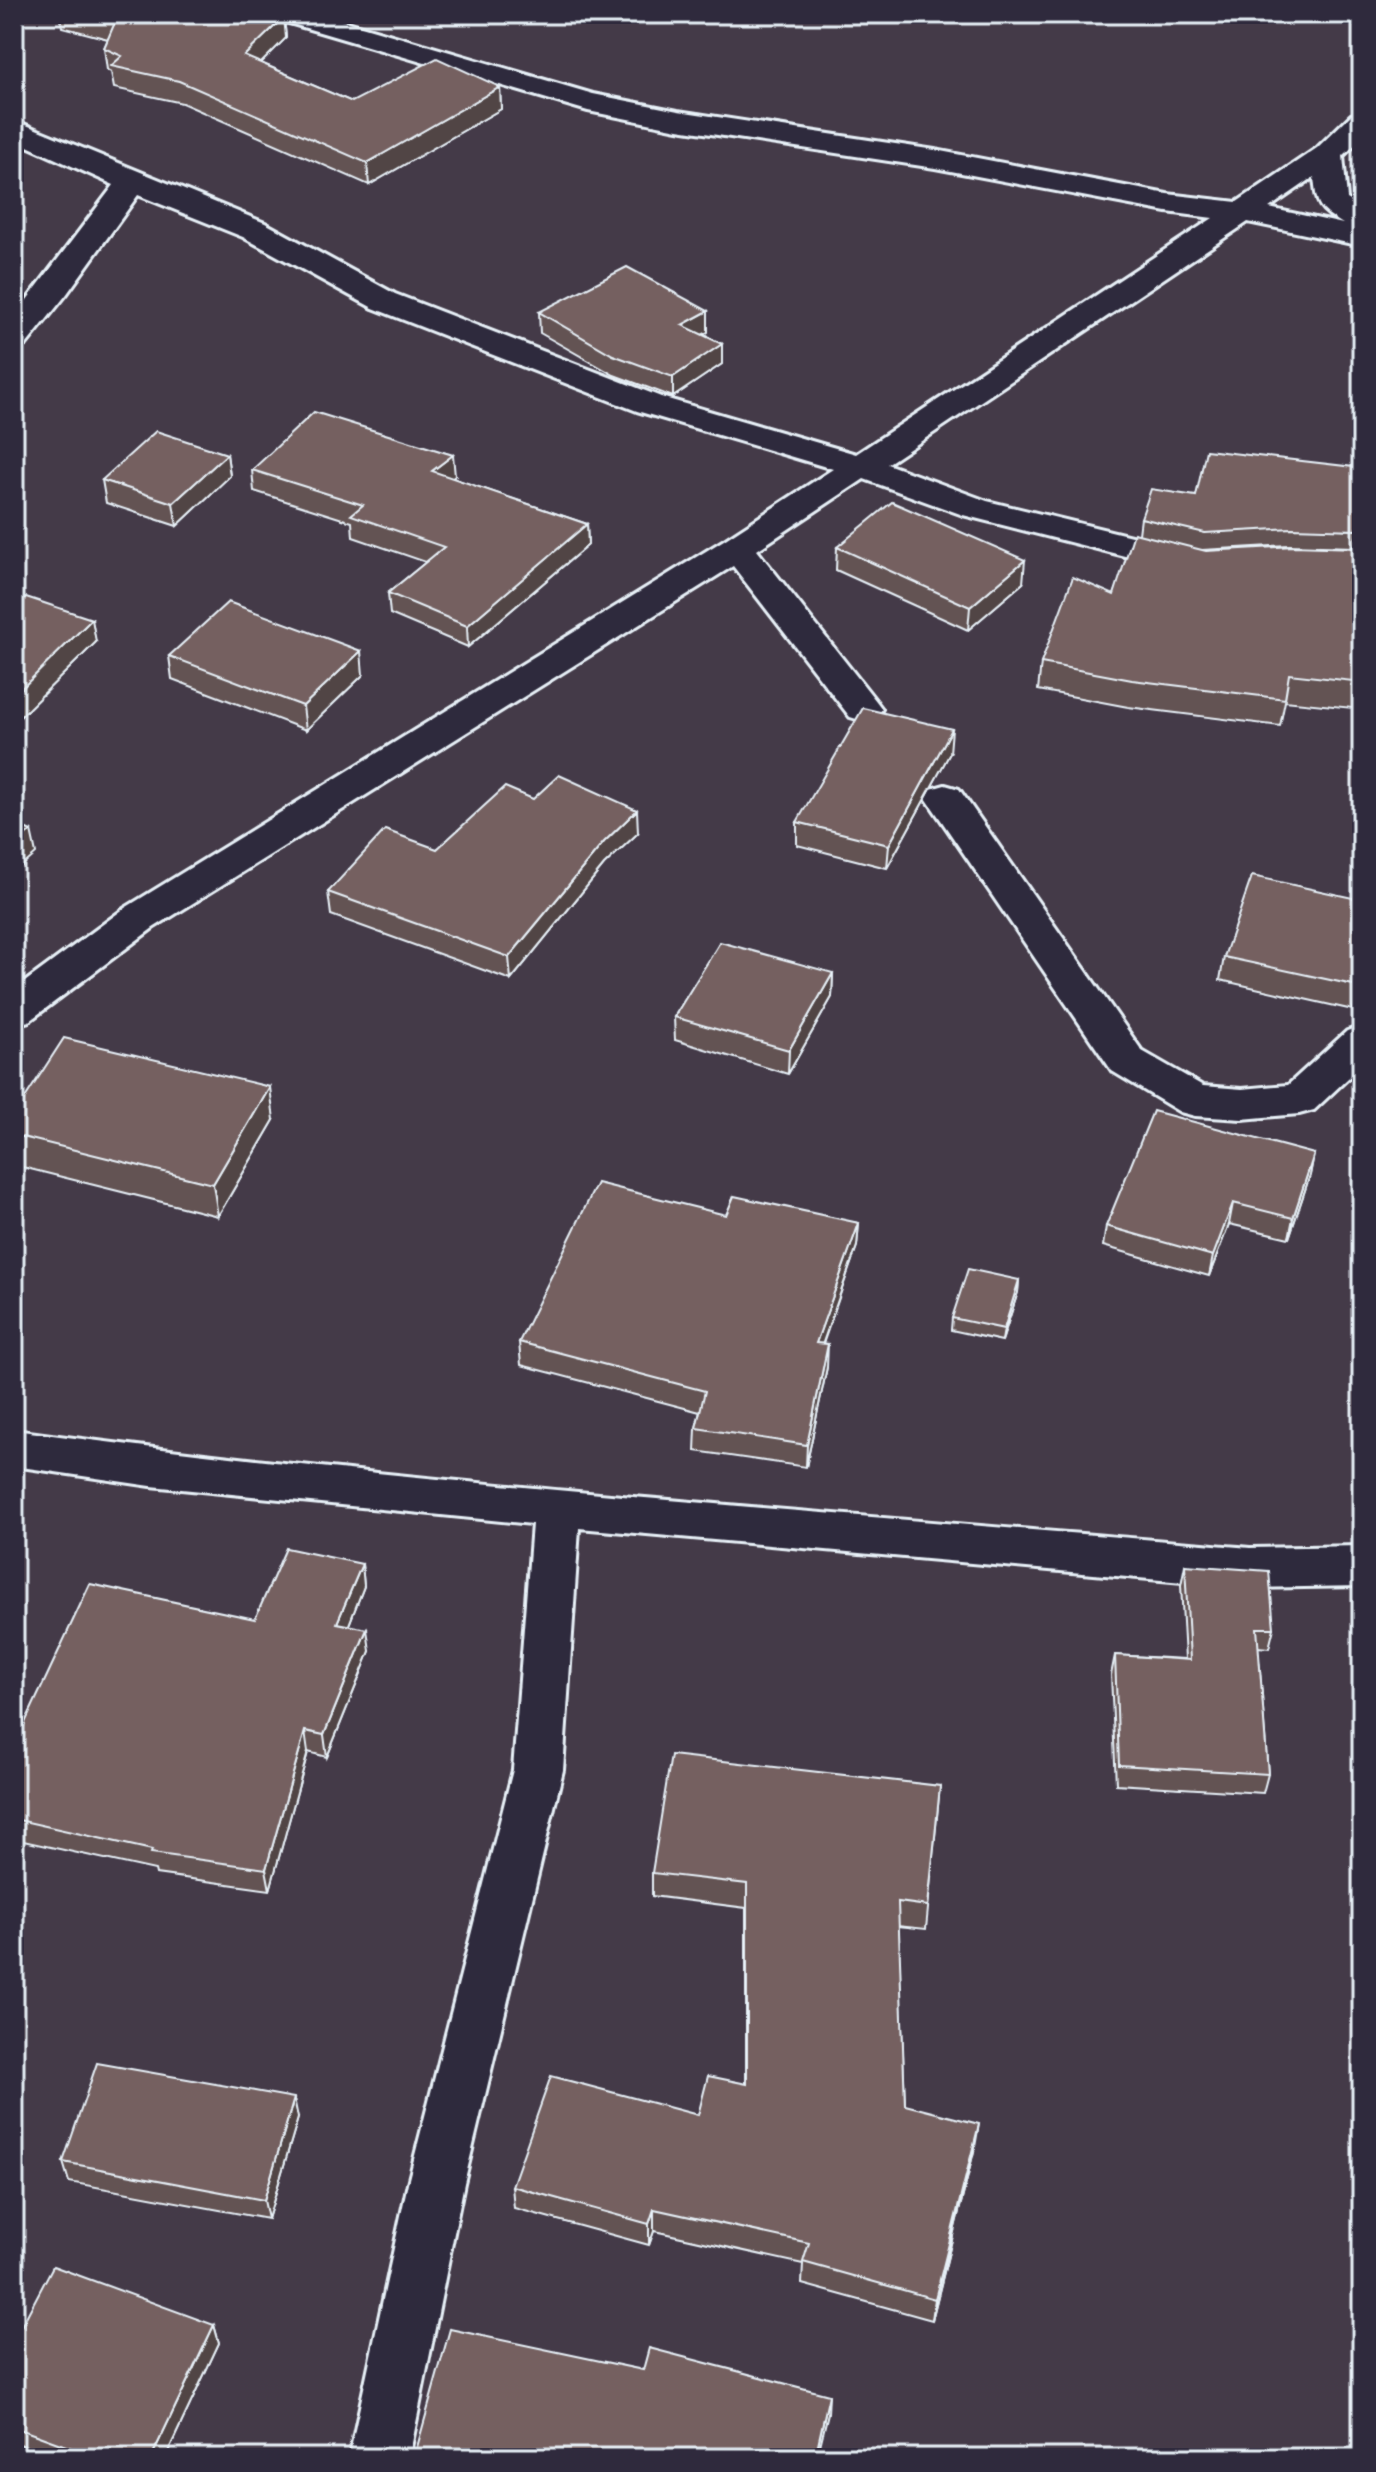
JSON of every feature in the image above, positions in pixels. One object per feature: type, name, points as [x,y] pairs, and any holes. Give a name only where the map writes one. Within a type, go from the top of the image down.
[{"type":"street","points":[[289,14],[588,102],[935,159],[1167,203],[1243,212],[1362,237]]},
{"type":"street","points":[[14,1011],[139,918],[737,548],[1328,154],[1362,121]]},
{"type":"street","points":[[14,129],[132,182],[254,230],[384,301],[649,404],[860,466],[975,508],[1153,554],[1215,564]]},
{"type":"street","points":[[1328,154],[1332,203],[1362,222]]},
{"type":"street","points":[[14,338],[132,182]]},
{"type":"street","points":[[737,548],[863,709]]},
{"type":"street","points":[[945,798],[1127,1061],[1195,1101],[1242,1104],[1299,1099],[1362,1041]]},
{"type":"street","points":[[14,1448],[48,1456],[151,1467],[1250,1568],[1362,1566]]},
{"type":"street","points":[[379,2458],[436,2183],[538,1770],[557,1506]]},
{"type":"building","points":[[93,14],[149,14],[160,20],[166,14],[270,14],[284,17],[244,56],[352,102],[437,58],[500,87],[367,163],[179,81],[111,66],[122,56],[104,48],[116,20]]},
{"type":"building","points":[[627,267],[708,311],[682,325],[722,344],[673,377],[613,355],[539,312]]},
{"type":"building","points":[[314,412],[453,455],[432,471],[587,524],[467,626],[388,593],[444,547],[351,515],[363,505],[252,470]]},
{"type":"building","points":[[156,431],[227,454],[173,503],[102,480]]},
{"type":"building","points":[[1206,450],[1362,468],[1357,530],[1292,528],[1205,533],[1141,518],[1151,489],[1196,496]]},
{"type":"building","points":[[892,502],[1025,560],[970,607],[837,547]]},
{"type":"building","points":[[1134,533],[1206,551],[1294,546],[1357,548],[1353,594],[1362,595],[1362,682],[1289,674],[1285,699],[1132,680],[1041,663],[1073,577],[1114,595]]},
{"type":"building","points":[[26,597],[92,619],[14,694],[14,609]]},
{"type":"building","points":[[228,602],[361,651],[303,706],[169,656]]},
{"type":"building","points":[[863,708],[952,729],[889,845],[797,822]]},
{"type":"building","points":[[559,775],[637,810],[604,842],[509,957],[328,892],[385,830],[437,849],[505,787],[533,799]]},
{"type":"building","points":[[14,823],[31,831],[14,845]]},
{"type":"building","points":[[1252,876],[1362,900],[1362,972],[1358,986],[1224,957]]},
{"type":"building","points":[[720,942],[833,973],[789,1050],[674,1017]]},
{"type":"building","points":[[64,1038],[270,1087],[213,1184],[14,1135],[14,1115]]},
{"type":"building","points":[[1153,1111],[1314,1154],[1293,1218],[1233,1203],[1213,1256],[1106,1226]]},
{"type":"building","points":[[597,1183],[726,1215],[734,1196],[859,1223],[816,1343],[828,1344],[807,1445],[696,1428],[705,1391],[519,1342]]},
{"type":"building","points":[[968,1269],[1019,1280],[1004,1329],[952,1318]]},
{"type":"building","points":[[286,1548],[362,1564],[337,1623],[367,1629],[324,1735],[305,1731],[266,1869],[151,1853],[152,1850],[14,1819],[14,1725],[23,1727],[90,1584],[255,1619]]},
{"type":"building","points":[[1185,1565],[1269,1571],[1274,1628],[1257,1628],[1268,1774],[1119,1765],[1115,1655],[1190,1660]]},
{"type":"building","points":[[671,1755],[940,1786],[928,1906],[898,1902],[905,2105],[979,2124],[935,2299],[803,2262],[809,2243],[654,2209],[649,2224],[512,2186],[551,2076],[698,2115],[708,2076],[747,2084],[747,1884],[652,1873]]},
{"type":"building","points":[[97,2063],[294,2098],[264,2200],[63,2162]]},
{"type":"building","points":[[53,2266],[214,2325],[151,2458],[99,2458],[14,2427],[14,2340]]},
{"type":"building","points":[[450,2329],[643,2370],[649,2348],[829,2395],[815,2458],[414,2458]]}]
